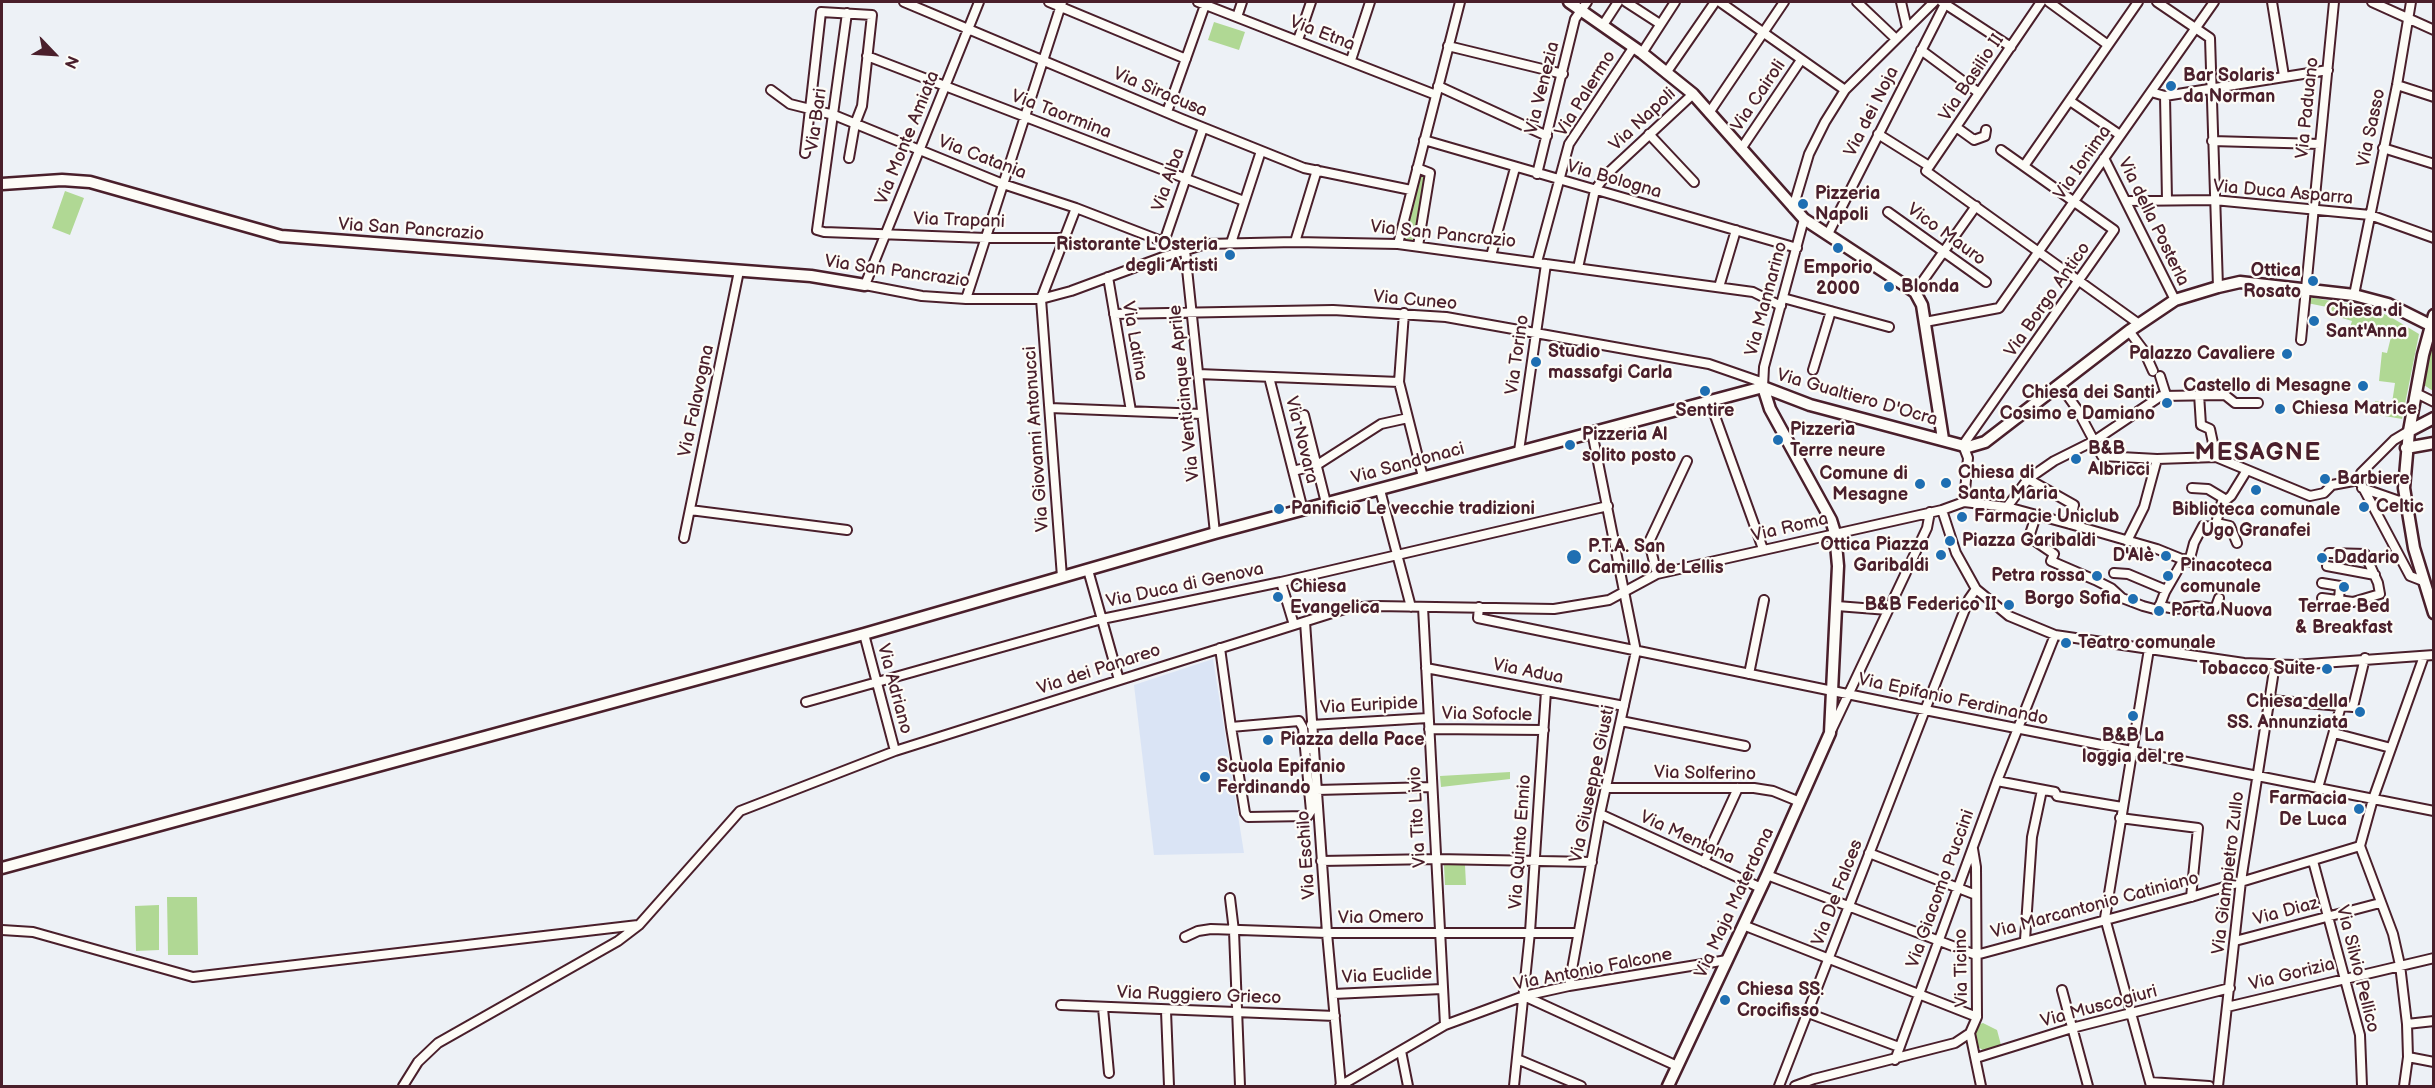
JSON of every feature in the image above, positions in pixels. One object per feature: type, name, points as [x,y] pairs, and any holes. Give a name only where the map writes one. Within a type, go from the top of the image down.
[{"type":"main road","points":[[1569,2],[1584,6],[1603,25],[1693,94],[1804,219],[1915,292],[1922,305],[1943,440]]},
{"type":"main road","name":"Via San Pancrazio","points":[[2,184],[62,180],[90,182],[281,236],[811,276],[865,285]]},
{"type":"main road","points":[[1963,445],[1968,447],[1985,442],[2129,331],[2175,300],[2240,282],[2354,295],[2388,304],[2432,320],[2406,448],[2405,503],[2433,613]]},
{"type":"main road","name":"Via Gualtiero D'Ocra","points":[[1763,387],[1810,405],[1963,445]]},
{"type":"main road","name":"Via Sandonaci","points":[[2,868],[864,634],[1215,533],[1763,387]]},
{"type":"main road","name":"Via Maja Materdona","points":[[1668,1086],[1767,875],[1830,733],[1838,566],[1835,533],[1770,409],[1763,387]]},
{"type":"main road","points":[[2409,431],[2433,418]]},
{"type":"main road","points":[[2406,448],[2433,443]]},
{"type":"street","name":"Via Siracusa","points":[[904,2],[1304,168],[1411,190]]},
{"type":"street","name":"Via Monte Amiata","points":[[865,285],[979,2]]},
{"type":"street","points":[[1050,2],[1061,4],[1186,59]]},
{"type":"street","points":[[1237,17],[1242,2]]},
{"type":"street","points":[[1298,40],[1311,2]]},
{"type":"street","points":[[1351,60],[1370,2]]},
{"type":"street","points":[[1398,244],[1460,2]]},
{"type":"street","points":[[1603,25],[1618,2]]},
{"type":"street","points":[[1626,2],[1660,24]]},
{"type":"street","name":"Via Palermo","points":[[1541,263],[1569,144],[1675,2]]},
{"type":"street","points":[[1666,73],[1715,2]]},
{"type":"street","points":[[1720,2],[1845,90]]},
{"type":"street","points":[[1709,113],[1784,2]]},
{"type":"street","points":[[1857,2],[1896,39]]},
{"type":"street","points":[[1901,2],[1907,28]]},
{"type":"street","points":[[1793,208],[1809,153],[1845,90],[1934,2]]},
{"type":"street","name":"Via Basilio II","points":[[1928,169],[2041,2]]},
{"type":"street","points":[[2049,2],[2108,45]]},
{"type":"street","points":[[2024,166],[2138,2]]},
{"type":"street","points":[[2157,2],[2210,38],[2218,287]]},
{"type":"street","name":"Via Ionima","points":[[1925,322],[1999,308],[2214,2]]},
{"type":"street","points":[[2272,2],[2284,76]]},
{"type":"street","name":"Via Paduano","points":[[2301,340],[2334,2]]},
{"type":"street","points":[[2372,2],[2433,30]]},
{"type":"street","name":"Via Sasso","points":[[2354,295],[2397,85],[2411,2]]},
{"type":"street","points":[[1167,112],[1186,59],[1202,3]]},
{"type":"street","name":"Via Etna","points":[[1202,3],[1437,90],[1547,136]]},
{"type":"street","points":[[1943,3],[2010,47]]},
{"type":"street","name":"Via dei Noja","points":[[1828,234],[1943,3]]},
{"type":"street","points":[[966,299],[1061,4]]},
{"type":"street","name":"Via Venezia","points":[[1537,174],[1575,20],[1584,6]]},
{"type":"street","name":"Via Bari","points":[[805,153],[821,12],[872,15],[862,106],[855,124],[849,158]]},
{"type":"street","name":"Via Bari","points":[[817,230],[847,14]]},
{"type":"street","points":[[1448,46],[1563,74]]},
{"type":"street","points":[[1921,50],[1979,93]]},
{"type":"street","name":"Via Taormina","points":[[867,56],[1244,201]]},
{"type":"street","name":"Via Cairoli","points":[[1741,149],[1801,60]]},
{"type":"street","points":[[2151,92],[2165,96],[2328,70]]},
{"type":"street","points":[[2397,85],[2433,97]]},
{"type":"street","name":"Via Catania","points":[[771,90],[790,105],[834,115],[1003,184],[1076,207],[1185,250]]},
{"type":"street","name":"Via Napoli","points":[[1578,268],[1595,190],[1606,175],[1693,94]]},
{"type":"street","points":[[2165,96],[2167,200]]},
{"type":"street","points":[[2070,101],[2120,135]]},
{"type":"street","points":[[1956,127],[1974,140],[1985,136],[1986,130]]},
{"type":"street","name":"Via Alba","points":[[1164,242],[1203,128]]},
{"type":"street","points":[[1649,134],[1694,182]]},
{"type":"street","points":[[1878,134],[2139,324]]},
{"type":"street","name":"Via Bologna","points":[[1424,140],[1797,248]]},
{"type":"street","points":[[2212,141],[2320,144]]},
{"type":"street","points":[[2383,148],[2433,164]]},
{"type":"street","points":[[2001,150],[2074,201]]},
{"type":"street","points":[[1231,243],[1261,151]]},
{"type":"street","name":"Via della Posterla","points":[[2104,158],[2175,300]]},
{"type":"street","points":[[1417,168],[1430,172],[1418,246]]},
{"type":"street","points":[[1491,256],[1515,168]]},
{"type":"street","points":[[1295,242],[1317,170]]},
{"type":"street","name":"Via Duca Asparra","points":[[2126,201],[2214,200],[2370,215],[2433,238]]},
{"type":"street","name":"Via Borgo Antico","points":[[1963,445],[2114,230],[2074,201]]},
{"type":"street","points":[[1915,292],[1976,206]]},
{"type":"street","points":[[1041,299],[1076,207]]},
{"type":"street","name":"Vico Mauro","points":[[1888,212],[1986,282]]},
{"type":"street","name":"Via Mannarino","points":[[1763,387],[1764,367],[1804,219]]},
{"type":"street","name":"Via Trapani","points":[[817,230],[986,238],[1064,238]]},
{"type":"street","points":[[1719,287],[1736,230]]},
{"type":"street","name":"Via San Pancrazio","points":[[865,285],[922,296],[966,299],[1041,299],[1206,244],[1295,242],[1398,244],[1753,292],[1782,302],[1831,311],[1888,327]]},
{"type":"street","name":"Via Venticinque Aprile","points":[[1185,250],[1215,533]]},
{"type":"street","name":"Via Torino","points":[[1519,452],[1536,333],[1541,263]]},
{"type":"street","name":"Via Falavogna","points":[[684,538],[739,271]]},
{"type":"street","name":"Via Latina","points":[[1108,277],[1131,411]]},
{"type":"street","name":"Via Giovanni Antonucci","points":[[1041,299],[1062,577]]},
{"type":"street","name":"Via Cuneo","points":[[1114,314],[1333,310],[1446,317],[1709,364],[1758,381],[1763,387]]},
{"type":"street","points":[[1813,370],[1831,311]]},
{"type":"street","points":[[1404,313],[1399,382],[1423,477]]},
{"type":"street","points":[[2129,331],[2144,351],[2153,370]]},
{"type":"street","points":[[1198,374],[1399,382]]},
{"type":"street","points":[[2160,376],[2166,395]]},
{"type":"street","name":"Via Novara","points":[[1269,377],[1303,510]]},
{"type":"street","points":[[2060,385],[2077,409],[2102,456],[2157,459],[2216,457],[2310,496],[2324,493],[2332,485],[2361,484],[2405,503]]},
{"type":"street","points":[[2416,393],[2433,402]]},
{"type":"street","points":[[2199,394],[2201,424],[2210,429],[2216,457]]},
{"type":"street","points":[[2007,507],[2028,480],[2054,461],[2094,441],[2153,400],[2166,395],[2199,394],[2225,395],[2235,403],[2258,403]]},
{"type":"street","points":[[1710,402],[1763,549]]},
{"type":"street","points":[[1050,408],[1202,414]]},
{"type":"street","points":[[1304,415],[1326,503]]},
{"type":"street","points":[[1293,471],[1317,465],[1381,424],[1408,418]]},
{"type":"street","points":[[2409,431],[2394,440],[2361,473],[2361,484],[2410,576],[2423,581]]},
{"type":"street","name":"Via Giuseppe Giusti","points":[[1569,986],[1600,814],[1636,651],[1592,432]]},
{"type":"street","points":[[1963,445],[1968,458],[1964,502],[2007,507],[2127,541],[2186,561]]},
{"type":"street","points":[[2127,541],[2144,507],[2157,459]]},
{"type":"street","points":[[1657,574],[1649,542],[1687,461]]},
{"type":"street","points":[[2215,527],[2227,497],[2247,470]]},
{"type":"street","points":[[2028,480],[2074,505],[2070,524]]},
{"type":"street","points":[[2192,488],[2208,489],[2227,497]]},
{"type":"street","points":[[1380,490],[1411,607]]},
{"type":"street","name":"Via Roma","points":[[1625,590],[1657,574],[1942,510],[1964,502]]},
{"type":"street","name":"Via Duca di Genova","points":[[877,683],[1102,619],[1281,582],[1608,506]]},
{"type":"street","points":[[690,510],[847,530]]},
{"type":"street","points":[[1942,510],[1956,553],[1974,587],[2009,616],[2055,635],[2244,663],[2294,665],[2365,658],[2433,655]]},
{"type":"street","name":"Via Maja Materdona","points":[[1830,733],[1927,528],[1930,512]]},
{"type":"street","points":[[2036,516],[2029,537],[2054,554],[2051,561],[2103,584],[2122,598],[2159,608],[2176,609],[2196,606],[2215,609],[2219,598]]},
{"type":"street","points":[[2159,608],[2166,590],[2186,561],[2203,526],[2215,527],[2221,524],[2230,526],[2237,543]]},
{"type":"street","points":[[2322,598],[2353,602],[2380,594],[2375,574],[2365,554],[2329,553]]},
{"type":"street","points":[[2327,566],[2375,574]]},
{"type":"street","points":[[1088,570],[1119,680]]},
{"type":"street","points":[[2114,573],[2128,574],[2166,590]]},
{"type":"street","points":[[1281,582],[1294,625]]},
{"type":"street","points":[[2322,583],[2340,586],[2339,600]]},
{"type":"street","name":"Via De Falces","points":[[1779,1086],[1974,587]]},
{"type":"street","name":"Via dei Panareo","points":[[403,1086],[418,1062],[438,1043],[618,941],[639,925],[740,811],[895,751],[1348,608],[1554,609],[1609,600],[1625,590]]},
{"type":"street","points":[[1749,674],[1764,600]]},
{"type":"street","points":[[1837,606],[1888,610]]},
{"type":"street","name":"Via Tito Livio","points":[[1423,607],[1445,1025]]},
{"type":"street","name":"Via Epifanio Ferdinando","points":[[1479,607],[1478,618],[1925,711],[2433,811]]},
{"type":"street","name":"Via Eschilo","points":[[1305,621],[1311,725],[1309,749],[1317,790],[1341,1086]]},
{"type":"street","name":"Via Adriano","points":[[864,634],[895,751]]},
{"type":"street","name":"Via Giacomo Puccini","points":[[1895,1060],[1972,847],[2055,635]]},
{"type":"street","points":[[1220,648],[1231,727],[1245,813],[1248,817],[1308,816],[1311,811],[1309,749],[1304,728],[1299,721],[1231,727]]},
{"type":"street","points":[[2149,649],[2104,918],[2150,1084],[2209,1086]]},
{"type":"street","points":[[2404,1086],[2408,1057],[2407,1024],[2400,965],[2392,934],[2360,846],[2373,799],[2424,656]]},
{"type":"street","points":[[2270,700],[2353,708],[2365,658]]},
{"type":"street","name":"Via Giampietro Zullo","points":[[2218,1086],[2241,881],[2275,664]]},
{"type":"street","name":"Via Adua","points":[[1426,668],[1624,706]]},
{"type":"street","points":[[806,702],[877,683]]},
{"type":"street","name":"Via Quinto Ennio","points":[[1514,1086],[1530,932],[1546,691]]},
{"type":"street","points":[[2318,788],[2341,706]]},
{"type":"street","name":"Via Euripide","points":[[1311,725],[1428,718]]},
{"type":"street","points":[[1621,721],[1746,746]]},
{"type":"street","name":"Via Sofocle","points":[[1429,729],[1544,730]]},
{"type":"street","points":[[2334,733],[2391,748]]},
{"type":"street","points":[[1997,781],[2055,792],[2057,796],[2122,807]]},
{"type":"street","points":[[1317,790],[1432,787]]},
{"type":"street","name":"Via Solferino","points":[[1607,788],[1738,788],[1773,791],[1800,802]]},
{"type":"street","points":[[1704,862],[1738,788]]},
{"type":"street","points":[[2025,940],[2032,837],[2042,790]]},
{"type":"street","name":"Via Mentana","points":[[1600,814],[1761,888]]},
{"type":"street","points":[[2120,818],[2198,828],[2191,897]]},
{"type":"street","name":"Via Marcantonio Catiniano","points":[[1976,955],[2104,918],[2191,897],[2360,846]]},
{"type":"street","name":"Via Ticino","points":[[1972,847],[1976,867],[1977,1017],[1970,1033],[1981,1086]]},
{"type":"street","points":[[1869,853],[1976,895]]},
{"type":"street","points":[[1322,861],[1436,859],[1592,862]]},
{"type":"street","name":"Via Silvio Pellico","points":[[2313,861],[2360,1035],[2362,1086]]},
{"type":"street","points":[[1767,875],[1976,955]]},
{"type":"street","points":[[1230,898],[1234,931],[1240,1086]]},
{"type":"street","name":"Via Diaz","points":[[2235,941],[2380,903]]},
{"type":"street","points":[[2,930],[33,932],[193,977],[639,925]]},
{"type":"street","points":[[1743,925],[1977,1017]]},
{"type":"street","name":"Via Omero","points":[[1185,937],[1198,931],[1211,929],[1327,933],[1578,933]]},
{"type":"street","name":"Via Gorizia","points":[[2227,1007],[2433,958]]},
{"type":"street","name":"Via Antonio Falcone","points":[[1341,1086],[1445,1025],[1524,996],[1569,986],[1727,960]]},
{"type":"street","name":"Via Muscogiuri","points":[[1976,1058],[2072,1028],[2230,988]]},
{"type":"street","name":"Via Euclide","points":[[1333,994],[1442,989]]},
{"type":"street","points":[[2062,990],[2088,1086]]},
{"type":"street","points":[[1524,996],[1677,1066]]},
{"type":"street","name":"Via Ruggiero Grieco","points":[[1061,1005],[1335,1016]]},
{"type":"street","points":[[1103,1008],[1109,1073]]},
{"type":"street","points":[[1166,1011],[1169,1086]]},
{"type":"street","points":[[1808,1013],[1899,1047]]},
{"type":"street","points":[[2407,1024],[2433,1021]]},
{"type":"street","points":[[1795,1086],[1816,1083],[1955,1042],[1970,1033]]},
{"type":"street","points":[[1401,1051],[1408,1086]]},
{"type":"street","points":[[2408,1057],[2433,1062]]},
{"type":"street","points":[[1517,1059],[1581,1086]]},
{"type":"shaded area","points":[[1213,659],[1244,853],[1154,855],[1134,685]]},
{"type":"green space","points":[[1214,22],[1245,32],[1239,50],[1208,40]]},
{"type":"green space","points":[[1421,173],[1426,175],[1416,239],[1411,240],[1404,238]]},
{"type":"green space","points":[[65,191],[84,198],[70,235],[52,228]]},
{"type":"green space","points":[[2308,297],[2367,307],[2389,316],[2419,334],[2402,419],[2373,414],[2375,401],[2392,403],[2395,383],[2379,381],[2382,352],[2387,353],[2392,333],[2383,330],[2379,336],[2350,327],[2352,321],[2326,313],[2327,307],[2307,303]]},
{"type":"green space","points":[[2433,338],[2434,391],[2424,385]]},
{"type":"green space","points":[[1510,772],[1510,779],[1441,787],[1440,776]]},
{"type":"green space","points":[[1444,865],[1465,865],[1466,885],[1445,885]]},
{"type":"green space","points":[[167,897],[197,897],[198,955],[168,955]]},
{"type":"green space","points":[[159,905],[159,950],[136,951],[135,906]]},
{"type":"green space","points":[[1983,1023],[1997,1030],[2001,1045],[1983,1050],[1976,1046],[1974,1036],[1980,1024]]},
{"type":"place","name":"Bar Solaris da Norman","points":[[2171,86]]},
{"type":"place","name":"Pizzeria Napoli","points":[[1803,204]]},
{"type":"place","name":"Emporio 2000","points":[[1838,248]]},
{"type":"place","name":"Ristorante L'Osteria degli Artisti","points":[[1230,255]]},
{"type":"place","name":"Ottica Rosato","points":[[2313,281]]},
{"type":"place","name":"Blonda","points":[[1889,287]]},
{"type":"place","name":"Chiesa di Sant'Anna","points":[[2314,321]]},
{"type":"place","name":"Palazzo Cavaliere","points":[[2287,354]]},
{"type":"place","name":"Studio massafgi Carla","points":[[1536,362]]},
{"type":"place","name":"Castello di Mesagne","points":[[2363,386]]},
{"type":"place","name":"Sentire","points":[[1705,391]]},
{"type":"place","name":"Chiesa dei Santi Cosimo e Damiano","points":[[2167,403]]},
{"type":"place","name":"Chiesa Matrice","points":[[2280,409]]},
{"type":"place","name":"Pizzeria Terre neure","points":[[1778,440]]},
{"type":"place","name":"Pizzeria Al solito posto","points":[[1570,445]]},
{"type":"place","name":"B&B Albricci","points":[[2076,459]]},
{"type":"place","name":"Barbiere","points":[[2325,479]]},
{"type":"place","name":"Chiesa di Santa Maria","points":[[1946,483]]},
{"type":"place","name":"Comune di Mesagne","points":[[1920,484]]},
{"type":"place","name":"Biblioteca comunale Ugo Granafei","points":[[2256,490]]},
{"type":"place","name":"Celtic","points":[[2364,507]]},
{"type":"place","name":"Panificio Le vecchie tradizioni","points":[[1279,509]]},
{"type":"place","name":"Farmacie Uniclub","points":[[1962,517]]},
{"type":"place","name":"Piazza Garibaldi","points":[[1950,541]]},
{"type":"place","name":"Ottica Piazza Garibaldi","points":[[1941,555]]},
{"type":"place","name":"D'Alè","points":[[2166,556]]},
{"type":"place","name":"P.T.A. San Camillo de Lellis","points":[[1574,557]]},
{"type":"place","name":"Dadario","points":[[2322,558]]},
{"type":"place","name":"Petra rossa","points":[[2097,576]]},
{"type":"place","name":"Pinacoteca comunale","points":[[2168,576]]},
{"type":"place","name":"Terrae Bed & Breakfast","points":[[2344,587]]},
{"type":"place","name":"Chiesa Evangelica","points":[[1278,597]]},
{"type":"place","name":"Borgo Sofia","points":[[2133,599]]},
{"type":"place","name":"B&B Federico II","points":[[2009,605]]},
{"type":"place","name":"Porta Nuova","points":[[2159,611]]},
{"type":"place","name":"Teatro comunale","points":[[2066,643]]},
{"type":"place","name":"Tobacco Suite","points":[[2327,669]]},
{"type":"place","name":"Chiesa della SS. Annunziata","points":[[2360,712]]},
{"type":"place","name":"B&B La loggia del re","points":[[2133,716]]},
{"type":"place","name":"Piazza della Pace","points":[[1268,740]]},
{"type":"place","name":"Scuola Epifanio Ferdinando","points":[[1205,777]]},
{"type":"place","name":"Farmacia De Luca","points":[[2359,809]]},
{"type":"place","name":"Chiesa SS. Crocifisso","points":[[1725,1000]]},
{"type":"district","name":"MESAGNE","points":[[2258,454]]}]
